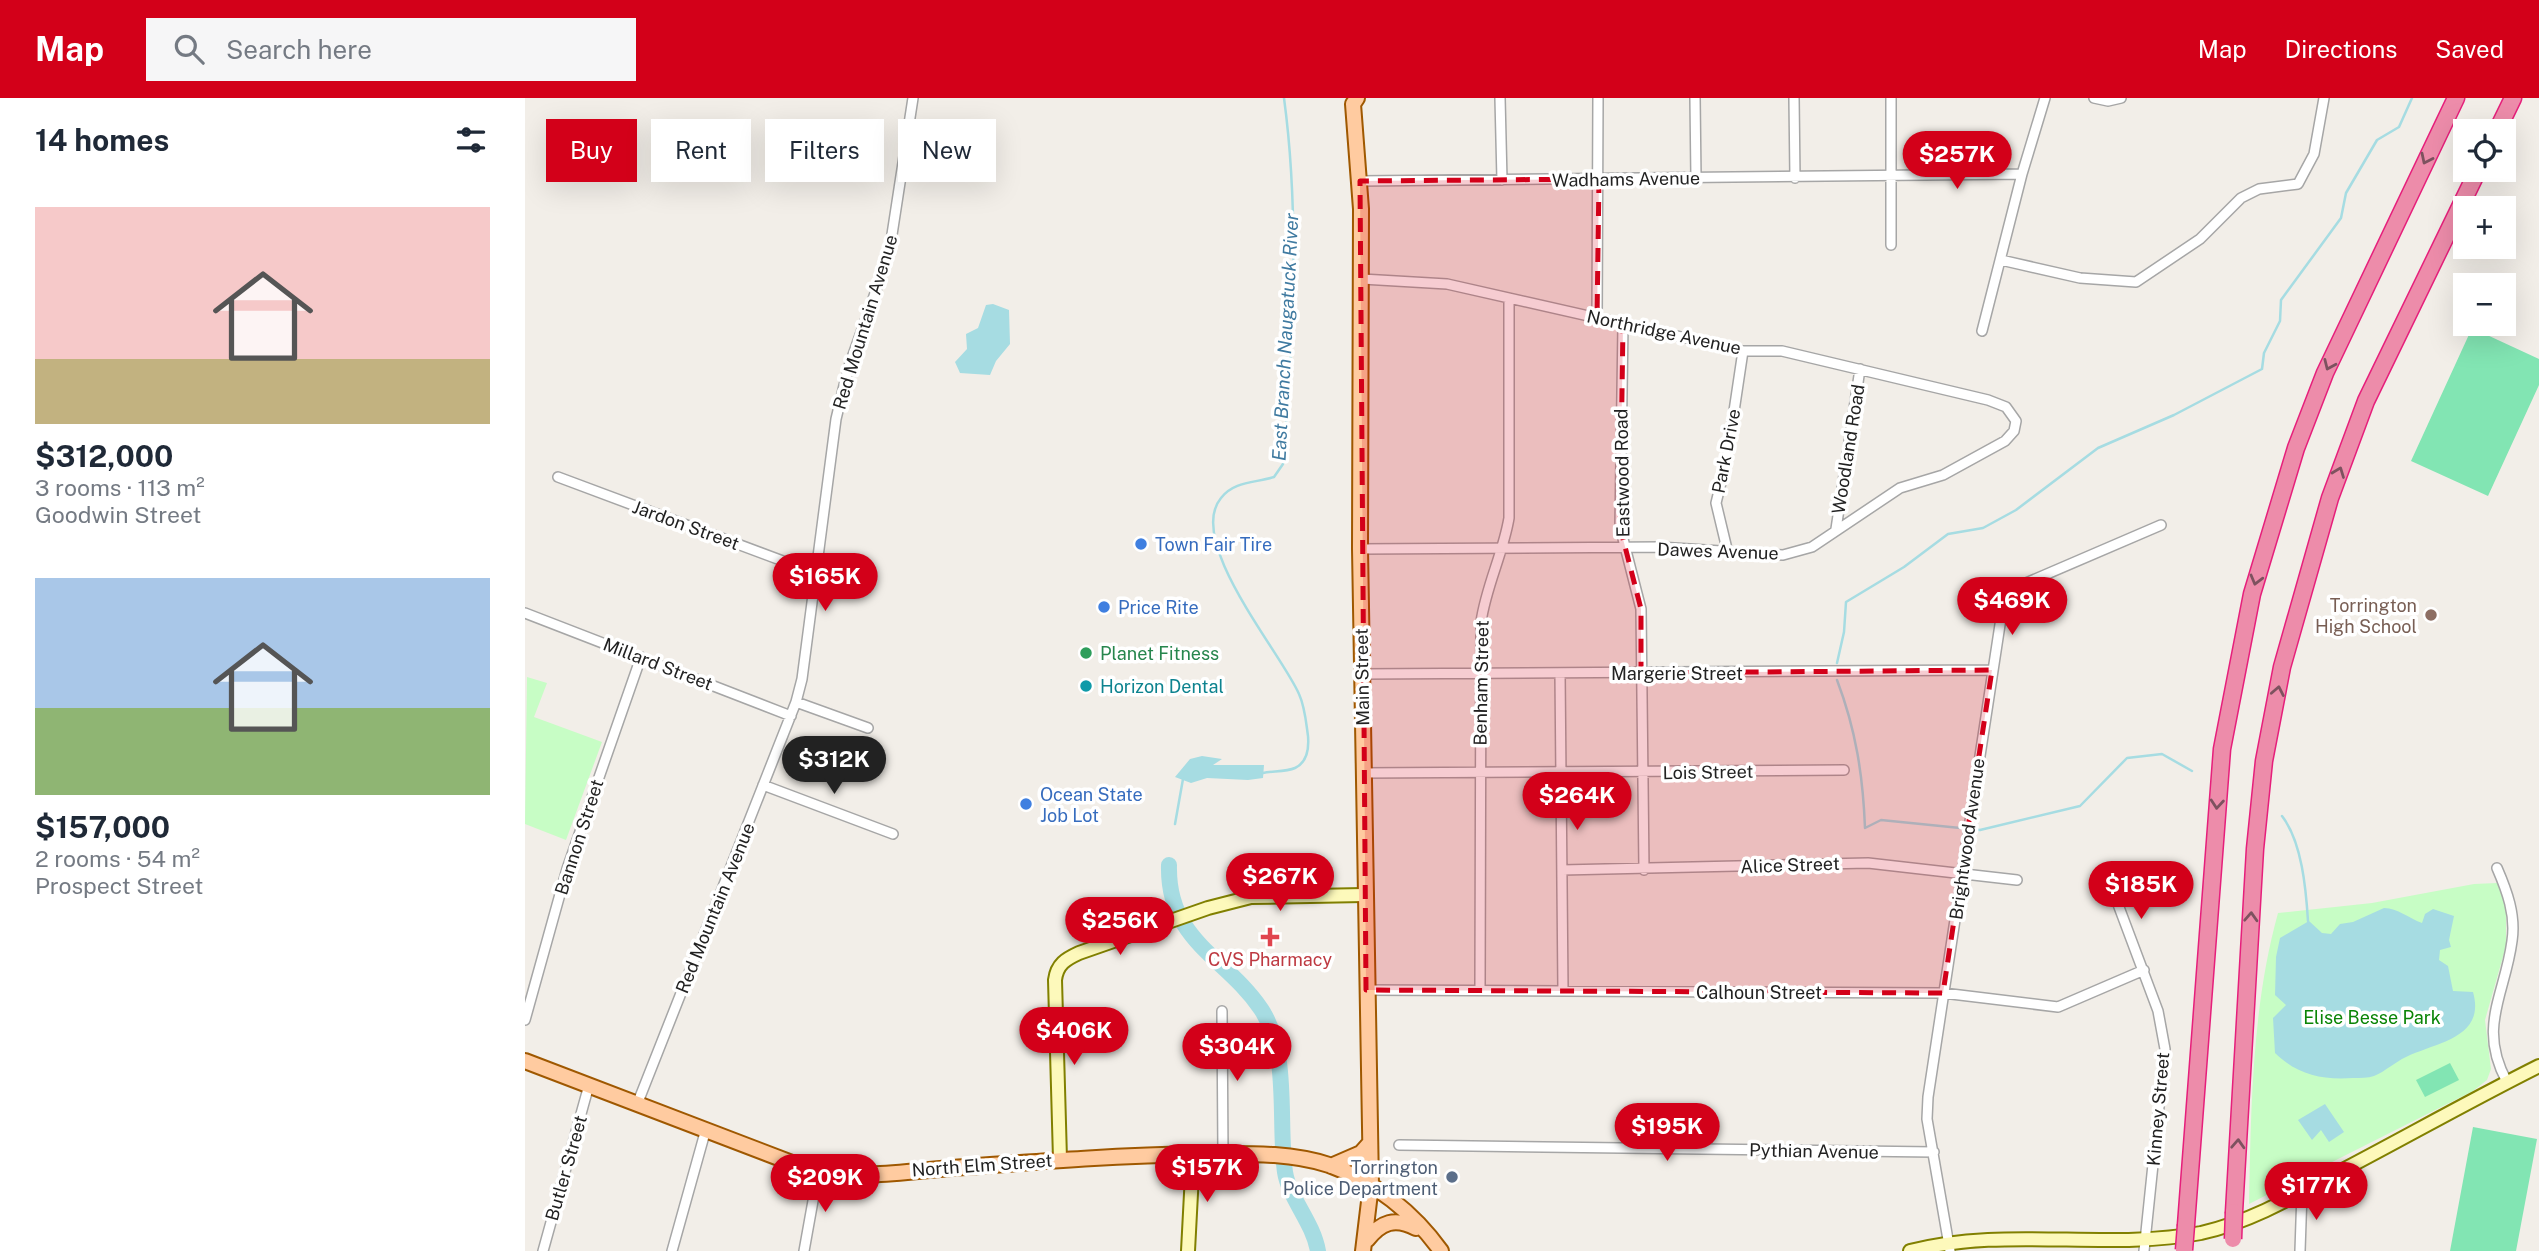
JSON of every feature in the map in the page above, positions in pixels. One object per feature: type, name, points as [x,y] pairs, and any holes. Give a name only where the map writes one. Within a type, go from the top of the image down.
[{"type":"highway","points":[[2184,1251],[2222,748],[2252,594],[2296,448],[2325,373],[2456,98]]},
{"type":"highway","points":[[2503,119],[2513,98]]},
{"type":"highway","points":[[2232,1245],[2255,849],[2264,761],[2282,667],[2330,498],[2366,401],[2472,182]]},
{"type":"main road","name":"Main Street","points":[[1352,100],[1360,181],[1362,279],[1360,549],[1371,1185],[1365,1245]]},
{"type":"main road","name":"North Elm Street","points":[[525,1061],[818,1172],[866,1174],[1060,1159],[1193,1154],[1271,1154],[1305,1158],[1331,1166],[1371,1185],[1430,1235],[1441,1251]]},
{"type":"main road","points":[[1331,1166],[1348,1160],[1369,1144]]},
{"type":"main road","points":[[1365,1245],[1376,1228],[1393,1221],[1402,1221],[1430,1235]]},
{"type":"street","name":"Red Mountain Avenue","points":[[638,1102],[796,702],[836,419],[848,369],[889,254],[913,98]]},
{"type":"street","points":[[1500,98],[1502,180]]},
{"type":"street","points":[[1597,318],[1598,98]]},
{"type":"street","points":[[1695,98],[1696,178]]},
{"type":"street","points":[[1794,98],[1795,178]]},
{"type":"street","points":[[1891,98],[1891,245]]},
{"type":"street","points":[[1982,331],[2022,174],[2045,98]]},
{"type":"street","points":[[2094,98],[2108,101],[2121,98]]},
{"type":"street","points":[[2001,261],[2080,278],[2136,282],[2200,239],[2241,198],[2259,189],[2298,184],[2314,154],[2324,98]]},
{"type":"street","name":"Wadhams Avenue","points":[[1360,181],[2022,174]]},
{"type":"street","name":"Northridge Avenue","points":[[1362,279],[1447,284],[1743,351],[1782,351],[1860,369],[2006,407],[2016,421],[2014,431],[2005,440]]},
{"type":"street","name":"Benham Street","points":[[1480,989],[1479,674],[1484,599],[1503,549],[1509,518],[1509,298]]},
{"type":"street","name":"Eastwood Road","points":[[1623,325],[1620,527],[1641,609],[1644,870]]},
{"type":"street","name":"Park Drive","points":[[1727,549],[1716,503],[1727,458],[1743,351]]},
{"type":"street","name":"Woodland Road","points":[[1836,529],[1860,369]]},
{"type":"street","name":"Dawes Avenue","points":[[1360,549],[1727,549],[1783,555],[1812,547],[1900,488],[1943,475],[2005,440]]},
{"type":"street","name":"Jardon Street","points":[[558,477],[815,573]]},
{"type":"street","name":"Brightwood Avenue","points":[[1950,1247],[1927,1119],[1928,1097],[2003,605],[2019,586],[2161,525]]},
{"type":"street","name":"Millard Street","points":[[525,613],[791,716]]},
{"type":"street","name":"Bannon Street","points":[[525,1020],[567,869],[641,657]]},
{"type":"street","name":"Margerie Street","points":[[1362,674],[1992,670]]},
{"type":"street","points":[[1560,673],[1563,990]]},
{"type":"street","points":[[796,702],[868,728]]},
{"type":"street","name":"Lois Street","points":[[1363,774],[1844,770]]},
{"type":"street","points":[[764,785],[893,834]]},
{"type":"street","name":"Alice Street","points":[[1562,870],[1868,863],[2017,880]]},
{"type":"street","points":[[2497,868],[2512,912],[2512,940],[2493,1016],[2492,1043],[2507,1082]]},
{"type":"street","name":"Kinney Street","points":[[2110,883],[2158,1011],[2165,1049],[2144,1247]]},
{"type":"street","points":[[1060,1159],[1055,985],[1059,966],[1079,953],[1193,913],[1251,897],[1364,895]]},
{"type":"street","name":"Calhoun Street","points":[[1366,990],[1943,993],[2058,1007],[2144,970]]},
{"type":"street","points":[[1222,1011],[1223,1154]]},
{"type":"street","points":[[1910,1251],[2023,1239],[2144,1247],[2202,1233],[2240,1221],[2302,1192],[2539,1066]]},
{"type":"street","name":"Butler Street","points":[[543,1251],[589,1085]]},
{"type":"street","points":[[672,1251],[706,1129]]},
{"type":"street","name":"Pythian Avenue","points":[[1399,1145],[1934,1152]]},
{"type":"street","points":[[1188,1251],[1193,1154]]},
{"type":"street","points":[[804,1251],[818,1172]]},
{"type":"street","points":[[2300,1251],[2302,1192]]},
{"type":"highlighted area","points":[[1599,179],[1597,319],[1623,325],[1620,527],[1641,609],[1641,673],[1992,670],[1943,993],[1366,990],[1360,181]]},
{"type":"green space","points":[[2468,336],[2489,336],[2539,359],[2539,385],[2488,496],[2411,461]]},
{"type":"green space","points":[[527,677],[547,683],[534,717],[602,742],[566,840],[525,824]]},
{"type":"green space","name":"Elise Besse Park","points":[[2497,883],[2506,904],[2506,946],[2485,1020],[2491,1069],[2487,1080],[2473,1091],[2249,1204],[2252,1094],[2258,1021],[2269,949],[2278,913],[2372,903],[2474,884]]},
{"type":"green space","points":[[2450,1063],[2459,1080],[2425,1097],[2416,1080]]},
{"type":"green space","points":[[2473,1127],[2537,1139],[2516,1251],[2450,1251]]},
{"type":"water","points":[[993,304],[1009,310],[1010,344],[996,361],[990,375],[960,373],[955,362],[967,349],[966,334],[978,328],[986,305]]},
{"type":"water","points":[[1202,756],[1222,759],[1213,765],[1264,765],[1263,778],[1207,778],[1191,783],[1175,777],[1190,759]]},
{"type":"water","points":[[2384,908],[2398,911],[2422,923],[2425,914],[2433,909],[2454,916],[2449,940],[2451,947],[2440,950],[2439,960],[2448,966],[2453,991],[2473,992],[2475,1007],[2472,1019],[2466,1029],[2456,1036],[2406,1057],[2372,1077],[2320,1077],[2301,1071],[2275,1053],[2273,1018],[2286,1005],[2275,995],[2276,957],[2280,938],[2309,921],[2322,933],[2331,934],[2340,924],[2353,922]]},
{"type":"water","points":[[2325,1104],[2344,1132],[2329,1142],[2321,1130],[2312,1140],[2298,1120]]},
{"type":"waterway","name":"East Branch Naugatuck River","points":[[1263,773],[1291,769],[1303,762],[1308,745],[1305,715],[1301,699],[1289,676],[1225,568],[1216,541],[1213,517],[1226,492],[1238,485],[1274,477],[1283,464],[1293,281],[1292,188],[1284,98]]},
{"type":"waterway","points":[[1837,663],[1844,632],[1846,602],[1904,567],[1948,534],[1983,528],[2016,510],[2098,448],[2174,415],[2262,369],[2264,353],[2280,321],[2281,300],[2341,218],[2346,193],[2377,140],[2399,127],[2412,98]]},
{"type":"waterway","points":[[1837,680],[1857,753],[1865,828],[1881,820],[1980,830],[2080,806],[2127,758],[2162,754],[2192,771]]},
{"type":"waterway","name":"East Branch Naugatuck River","points":[[1175,824],[1183,779]]},
{"type":"waterway","points":[[2282,816],[2298,852],[2308,921]]},
{"type":"waterway","name":"East Branch Naugatuck River","points":[[1169,865],[1171,891],[1188,930],[1247,991],[1270,1026],[1279,1067],[1287,1182],[1311,1230],[1318,1251]]},
{"type":"place","name":"Town Fair Tire","points":[[1141,544]]},
{"type":"place","name":"Price Rite","points":[[1104,607]]},
{"type":"place","name":"Torrington High School","points":[[2431,615]]},
{"type":"place","name":"Planet Fitness","points":[[1086,653]]},
{"type":"place","name":"Horizon Dental","points":[[1086,686]]},
{"type":"place","name":"Ocean State Job Lot","points":[[1026,804]]},
{"type":"place","name":"CVS Pharmacy","points":[[1270,937]]},
{"type":"place","name":"Torrington Police Department","points":[[1452,1177]]}]
